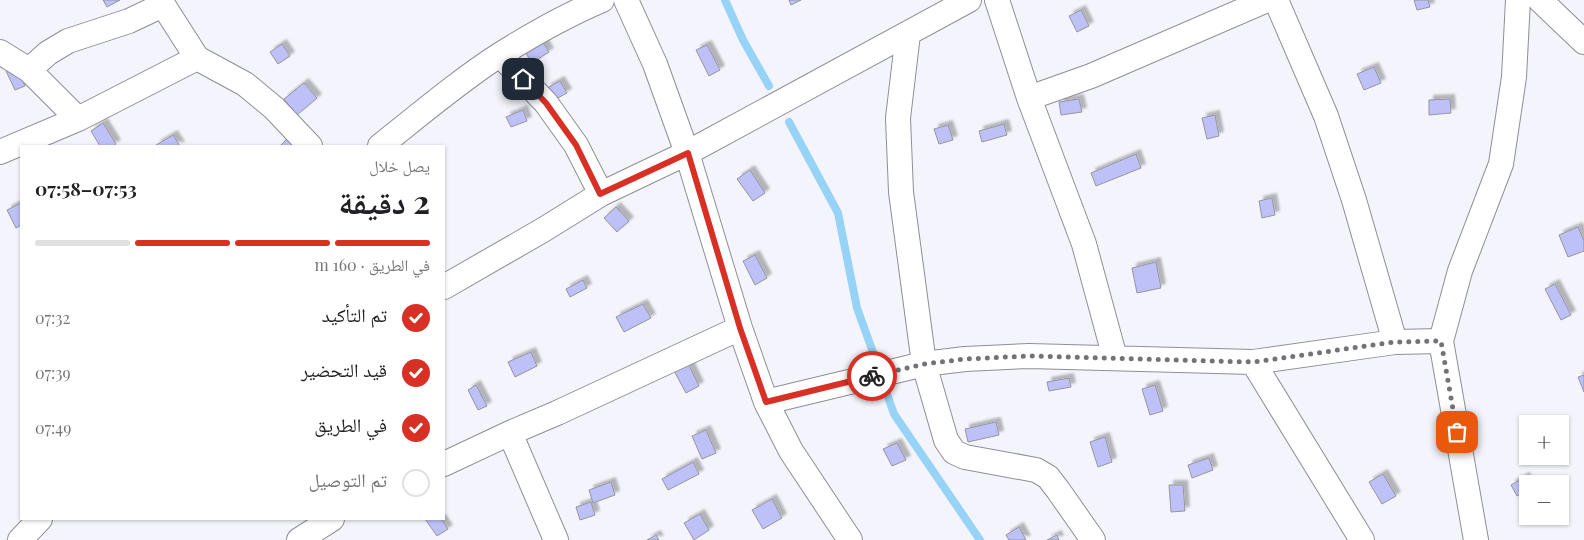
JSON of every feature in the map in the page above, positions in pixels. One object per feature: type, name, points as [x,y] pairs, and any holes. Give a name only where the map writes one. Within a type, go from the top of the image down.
[{"type":"street","points":[[381,145],[500,55],[573,13],[602,0]]},
{"type":"street","points":[[626,0],[655,64],[688,153],[740,328],[766,402],[791,451],[850,540]]},
{"type":"street","points":[[445,286],[543,230],[600,194],[688,153],[969,0]]},
{"type":"street","points":[[997,0],[1029,98],[1084,244],[1115,358]]},
{"type":"street","points":[[1029,98],[1091,76],[1267,0]]},
{"type":"street","points":[[1276,0],[1326,116],[1354,200],[1395,342]]},
{"type":"street","points":[[1476,540],[1441,341],[1460,272],[1501,164],[1514,77],[1518,0]]},
{"type":"street","points":[[1540,0],[1584,42]]},
{"type":"street","points":[[28,70],[48,53],[68,41],[130,20],[162,3],[197,58],[246,84],[274,108],[309,145]]},
{"type":"street","points":[[908,34],[898,118],[901,192],[924,364],[946,440],[954,452],[965,457],[1036,470],[1048,478],[1093,540]]},
{"type":"street","points":[[0,52],[28,70],[78,119]]},
{"type":"street","points":[[500,55],[546,103],[576,145],[600,194]]},
{"type":"street","points":[[0,152],[78,119],[197,58]]},
{"type":"street","points":[[445,464],[510,433],[557,414],[740,328]]},
{"type":"street","points":[[766,402],[924,364],[965,359],[1029,356],[1253,362],[1395,342],[1441,341]]},
{"type":"street","points":[[1253,362],[1362,540]]},
{"type":"street","points":[[510,433],[556,540]]},
{"type":"street","points":[[20,540],[39,520]]},
{"type":"street","points":[[299,540],[330,520]]},
{"type":"building","points":[[103,0],[120,0],[107,7]]},
{"type":"building","points":[[789,0],[801,0],[791,5]]},
{"type":"building","points":[[1414,0],[1428,0],[1430,7],[1417,10]]},
{"type":"building","points":[[1081,10],[1089,26],[1077,32],[1069,16]]},
{"type":"building","points":[[542,41],[549,52],[532,63],[525,52]]},
{"type":"building","points":[[282,44],[290,56],[278,64],[270,52]]},
{"type":"building","points":[[707,45],[720,70],[709,76],[696,50]]},
{"type":"building","points":[[16,66],[25,86],[15,90],[6,71]]},
{"type":"building","points":[[1374,67],[1381,83],[1364,90],[1357,74]]},
{"type":"building","points":[[560,81],[567,93],[554,100],[547,88]]},
{"type":"building","points":[[304,83],[317,98],[297,115],[284,99]]},
{"type":"building","points":[[1079,99],[1082,112],[1061,115],[1059,102]]},
{"type":"building","points":[[1450,99],[1451,113],[1429,115],[1429,100]]},
{"type":"building","points":[[523,110],[527,121],[511,127],[506,117]]},
{"type":"building","points":[[1215,115],[1219,136],[1207,139],[1202,118]]},
{"type":"building","points":[[103,123],[116,144],[99,145],[91,131]]},
{"type":"building","points":[[1004,124],[1007,135],[982,142],[979,131]]},
{"type":"building","points":[[948,125],[953,140],[939,144],[934,129]]},
{"type":"building","points":[[173,135],[179,145],[156,145]]},
{"type":"building","points":[[291,135],[299,145],[281,145]]},
{"type":"building","points":[[1136,154],[1141,168],[1096,186],[1091,173]]},
{"type":"building","points":[[750,170],[765,193],[753,201],[737,179]]},
{"type":"building","points":[[1272,198],[1275,215],[1262,218],[1259,201]]},
{"type":"building","points":[[20,204],[20,226],[16,228],[7,210]]},
{"type":"building","points":[[616,207],[629,221],[617,232],[604,218]]},
{"type":"building","points":[[1578,227],[1584,241],[1584,251],[1568,257],[1559,235]]},
{"type":"building","points":[[755,255],[767,278],[755,285],[743,261]]},
{"type":"building","points":[[1156,262],[1161,288],[1137,293],[1132,268]]},
{"type":"building","points":[[583,280],[587,288],[570,297],[566,289]]},
{"type":"building","points":[[1555,284],[1571,315],[1561,320],[1545,289]]},
{"type":"building","points":[[643,304],[651,318],[624,332],[616,317]]},
{"type":"building","points":[[531,352],[537,366],[515,377],[508,362]]},
{"type":"building","points":[[687,361],[699,386],[686,393],[673,369]]},
{"type":"building","points":[[1584,375],[1584,392],[1578,377]]},
{"type":"building","points":[[1069,378],[1071,387],[1049,391],[1047,382]]},
{"type":"building","points":[[476,385],[487,406],[478,410],[468,390]]},
{"type":"building","points":[[1155,385],[1163,411],[1150,415],[1142,389]]},
{"type":"building","points":[[996,422],[999,435],[968,442],[965,429]]},
{"type":"building","points":[[706,430],[716,453],[702,459],[692,436]]},
{"type":"building","points":[[1105,437],[1112,462],[1098,467],[1090,442]]},
{"type":"building","points":[[897,443],[906,460],[892,466],[883,449]]},
{"type":"building","points":[[1209,458],[1213,470],[1192,478],[1188,465]]},
{"type":"building","points":[[693,462],[699,474],[668,490],[662,479]]},
{"type":"building","points":[[1383,474],[1396,496],[1382,504],[1369,482]]},
{"type":"building","points":[[1519,480],[1519,495],[1517,496],[1511,485]]},
{"type":"building","points":[[611,482],[615,495],[593,503],[589,490]]},
{"type":"building","points":[[1169,485],[1183,485],[1185,511],[1171,512]]},
{"type":"building","points":[[772,499],[782,518],[763,529],[752,510]]},
{"type":"building","points":[[591,502],[595,515],[580,520],[576,507]]},
{"type":"building","points":[[700,514],[709,530],[694,540],[684,523]]},
{"type":"building","points":[[426,520],[442,520],[448,529],[437,536]]},
{"type":"building","points":[[1019,527],[1026,540],[1009,540],[1006,535]]},
{"type":"building","points":[[656,535],[659,540],[647,540]]},
{"type":"building","points":[[1057,535],[1059,540],[1047,540]]},
{"type":"waterway","points":[[725,0],[743,40],[769,86]]},
{"type":"waterway","points":[[789,122],[838,213],[857,308],[874,355]]},
{"type":"waterway","points":[[887,394],[894,414],[980,540]]},
{"type":"way so far","points":[[872,376],[924,364],[965,359],[1029,356],[1253,362],[1395,342],[1441,341],[1457,432]]},
{"type":"route","points":[[523,79],[546,103],[576,145],[600,194],[688,153],[740,328],[766,402],[872,376]]}]
